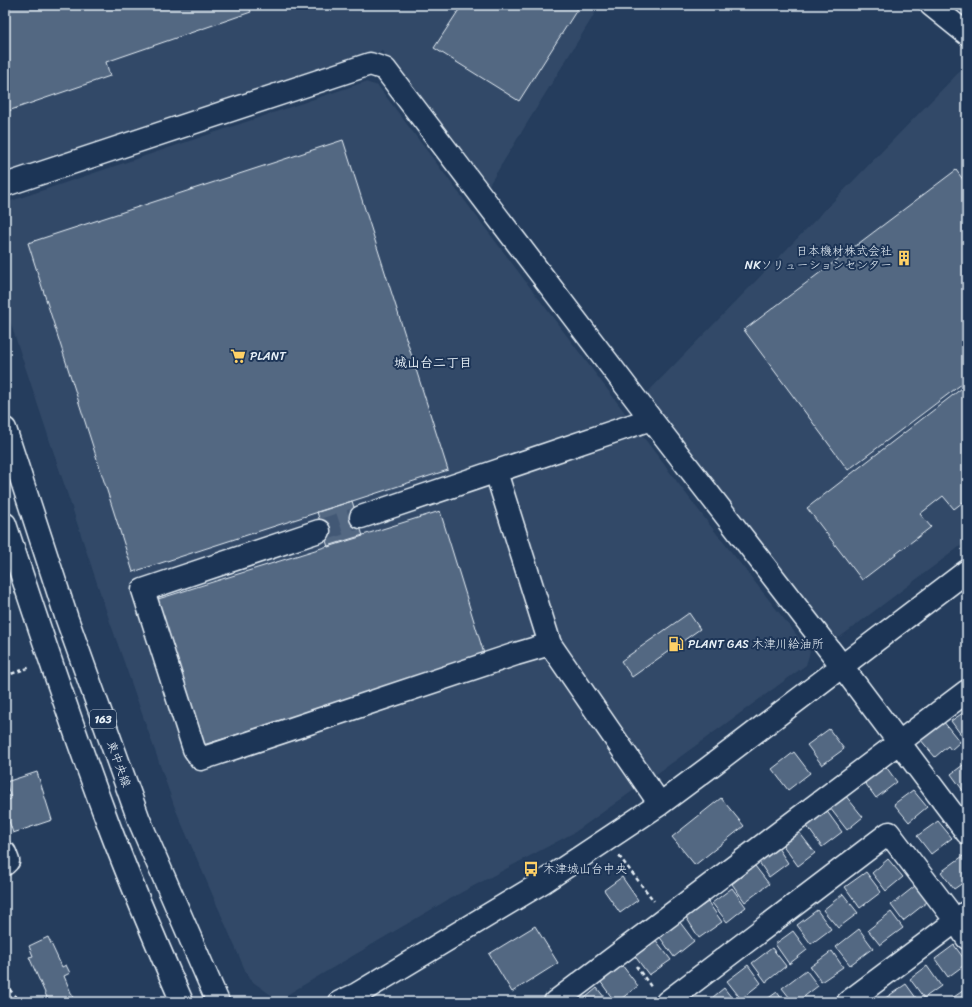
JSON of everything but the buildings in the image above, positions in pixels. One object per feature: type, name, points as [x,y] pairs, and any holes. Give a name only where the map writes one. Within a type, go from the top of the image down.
[{"type":"main road","points":[[931,5],[967,34]]},
{"type":"main road","points":[[5,185],[370,64],[385,69],[966,830]]},
{"type":"main road","points":[[361,517],[651,419]]},
{"type":"main road","name":"東中央線","points":[[5,429],[67,618],[139,820],[218,1002]]},
{"type":"main road","points":[[496,472],[550,644],[660,804]]},
{"type":"main road","name":"163","points":[[5,524],[50,660],[105,816],[147,922],[182,1002]]},
{"type":"main road","points":[[319,531],[143,590],[194,749],[201,759],[550,644]]},
{"type":"main road","points":[[340,1002],[357,994],[543,882],[660,804],[967,571]]},
{"type":"main road","points":[[555,1002],[967,691]]},
{"type":"main road","points":[[674,996],[889,832],[963,923],[848,1002]]},
{"type":"main road","points":[[5,853],[8,861],[5,864]]},
{"type":"path","points":[[5,676],[50,660]]},
{"type":"path","points":[[619,856],[666,917]]},
{"type":"path","points":[[624,950],[674,996]]},
{"type":"path","points":[[5,984],[20,1002]]},
{"type":"shaded area","points":[[5,5],[600,5],[487,188],[382,51],[5,177]]},
{"type":"shaded area","points":[[967,64],[967,541],[840,637],[829,637],[645,395]]},
{"type":"shaded area","points":[[365,82],[378,86],[709,524],[810,652],[806,665],[575,832],[449,899],[278,1000],[249,979],[175,808],[108,616],[5,306],[5,203]]},
{"type":"tunnel","points":[[319,531],[361,517]]},
{"type":"place","name":"日本機材株式会社 NKソリューションセンター","points":[[904,258]]},
{"type":"place","name":"PLANT","points":[[238,356]]},
{"type":"place","name":"PLANT GAS 木津川給油所","points":[[676,644]]},
{"type":"place","name":"木津城山台中央","points":[[531,869]]},
{"type":"district","name":"城山台二丁目","points":[[433,362]]}]
